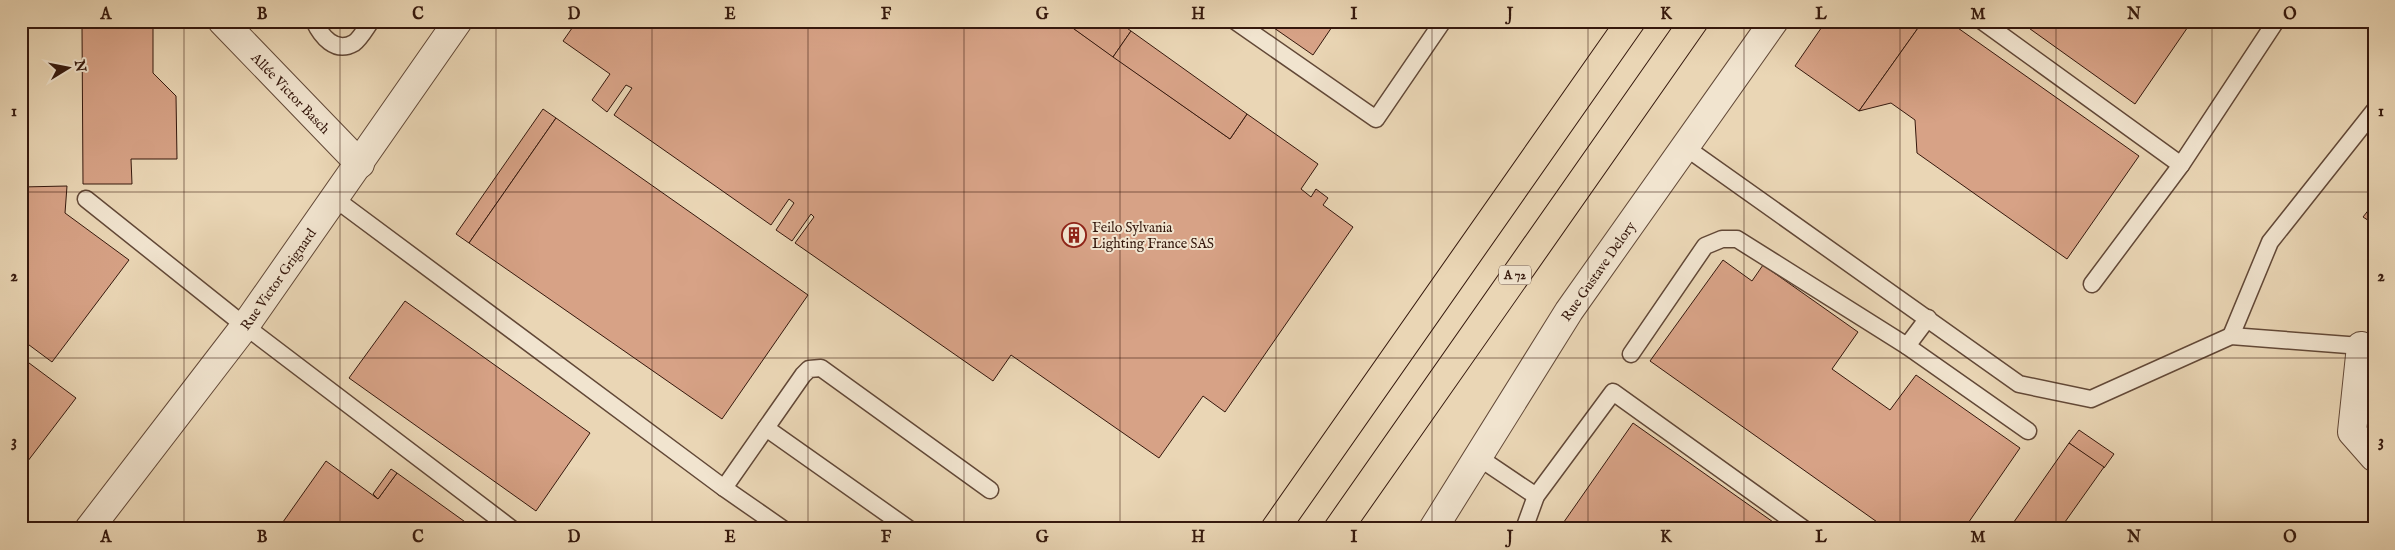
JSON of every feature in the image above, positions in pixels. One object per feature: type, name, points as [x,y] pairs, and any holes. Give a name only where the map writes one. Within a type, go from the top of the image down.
[{"type":"highway","points":[[1275,529],[1631,21]]},
{"type":"highway","name":"A 72","points":[[1338,529],[1694,21]]},
{"type":"street","name":"Allée Victor Basch","points":[[222,21],[360,164]]},
{"type":"street","name":"Rue Victor Grignard","points":[[88,529],[245,326],[334,198],[360,164],[458,21]]},
{"type":"street","name":"Rue Gustave Delory","points":[[1433,529],[1568,311],[1774,21]]},
{"type":"street","points":[[2367,350],[2352,432],[2374,457]]},
{"type":"lane","points":[[314,21],[320,34],[334,46],[346,46],[355,43],[371,21]]},
{"type":"lane","points":[[1235,21],[1376,119],[1443,21]]},
{"type":"lane","points":[[1982,21],[2180,165]]},
{"type":"lane","points":[[2092,284],[2180,165],[2276,21]]},
{"type":"lane","points":[[2231,336],[2270,242],[2374,111]]},
{"type":"lane","points":[[1685,148],[2019,384],[2091,399],[2231,336],[2367,350]]},
{"type":"lane","points":[[334,198],[724,488],[783,529]]},
{"type":"lane","points":[[86,199],[245,326],[512,529]]},
{"type":"lane","points":[[1631,354],[1705,246],[1722,239],[1737,239],[1907,346],[2028,431]]},
{"type":"lane","points":[[1907,346],[1928,318]]},
{"type":"lane","points":[[724,488],[803,375],[810,369],[821,368],[990,490]]},
{"type":"lane","points":[[1524,529],[1536,496],[1613,392],[1804,529]]},
{"type":"lane","points":[[766,428],[910,529]]},
{"type":"lane","points":[[1478,457],[1536,496]]},
{"type":"building","name":"Feilo Sylvania Lighting France SAS","points":[[577,21],[1063,21],[1230,139],[1247,114],[1318,164],[1301,189],[1311,197],[1316,189],[1328,198],[1323,205],[1353,227],[1225,412],[1203,396],[1159,458],[1011,355],[993,381],[795,243],[814,217],[811,214],[792,241],[776,230],[794,203],[789,199],[771,225],[614,115],[632,88],[626,85],[607,112],[592,100],[610,74],[563,41]]},
{"type":"building","points":[[1063,21],[1117,21],[1131,31],[1113,57]]},
{"type":"building","points":[[1264,21],[1336,21],[1313,55]]},
{"type":"building","points":[[1826,21],[1923,21],[1859,111],[1795,66]]},
{"type":"building","points":[[1923,21],[1948,21],[2139,156],[2067,259],[1917,153],[1915,120],[1891,103],[1859,111]]},
{"type":"building","points":[[2019,21],[2192,21],[2135,104]]},
{"type":"building","points":[[82,28],[153,28],[153,73],[176,96],[177,159],[131,159],[132,184],[83,184]]},
{"type":"building","points":[[1131,31],[1247,114],[1230,139],[1113,57]]},
{"type":"building","points":[[543,109],[556,118],[469,243],[456,234]]},
{"type":"building","points":[[556,118],[808,295],[722,419],[469,243]]},
{"type":"building","points":[[67,186],[65,213],[129,260],[52,362],[21,339],[21,187]]},
{"type":"building","points":[[2374,203],[2374,224],[2363,217]]},
{"type":"building","points":[[1723,260],[1752,281],[1763,265],[1858,332],[1832,369],[1890,410],[1916,375],[2020,448],[1964,529],[1887,529],[1650,361]]},
{"type":"building","points":[[405,301],[590,433],[536,511],[349,378]]},
{"type":"building","points":[[21,357],[76,398],[21,470]]},
{"type":"building","points":[[1633,423],[1783,529],[1559,529]]},
{"type":"building","points":[[2079,430],[2114,454],[2104,468],[2069,443]]},
{"type":"building","points":[[2069,443],[2104,467],[2060,529],[2009,529]]},
{"type":"building","points":[[326,461],[378,499],[397,473],[475,529],[278,529]]},
{"type":"building","points":[[391,469],[397,473],[378,499],[373,494]]},
{"type":"place","name":"Feilo Sylvania Lighting France SAS","points":[[1074,235]]}]
